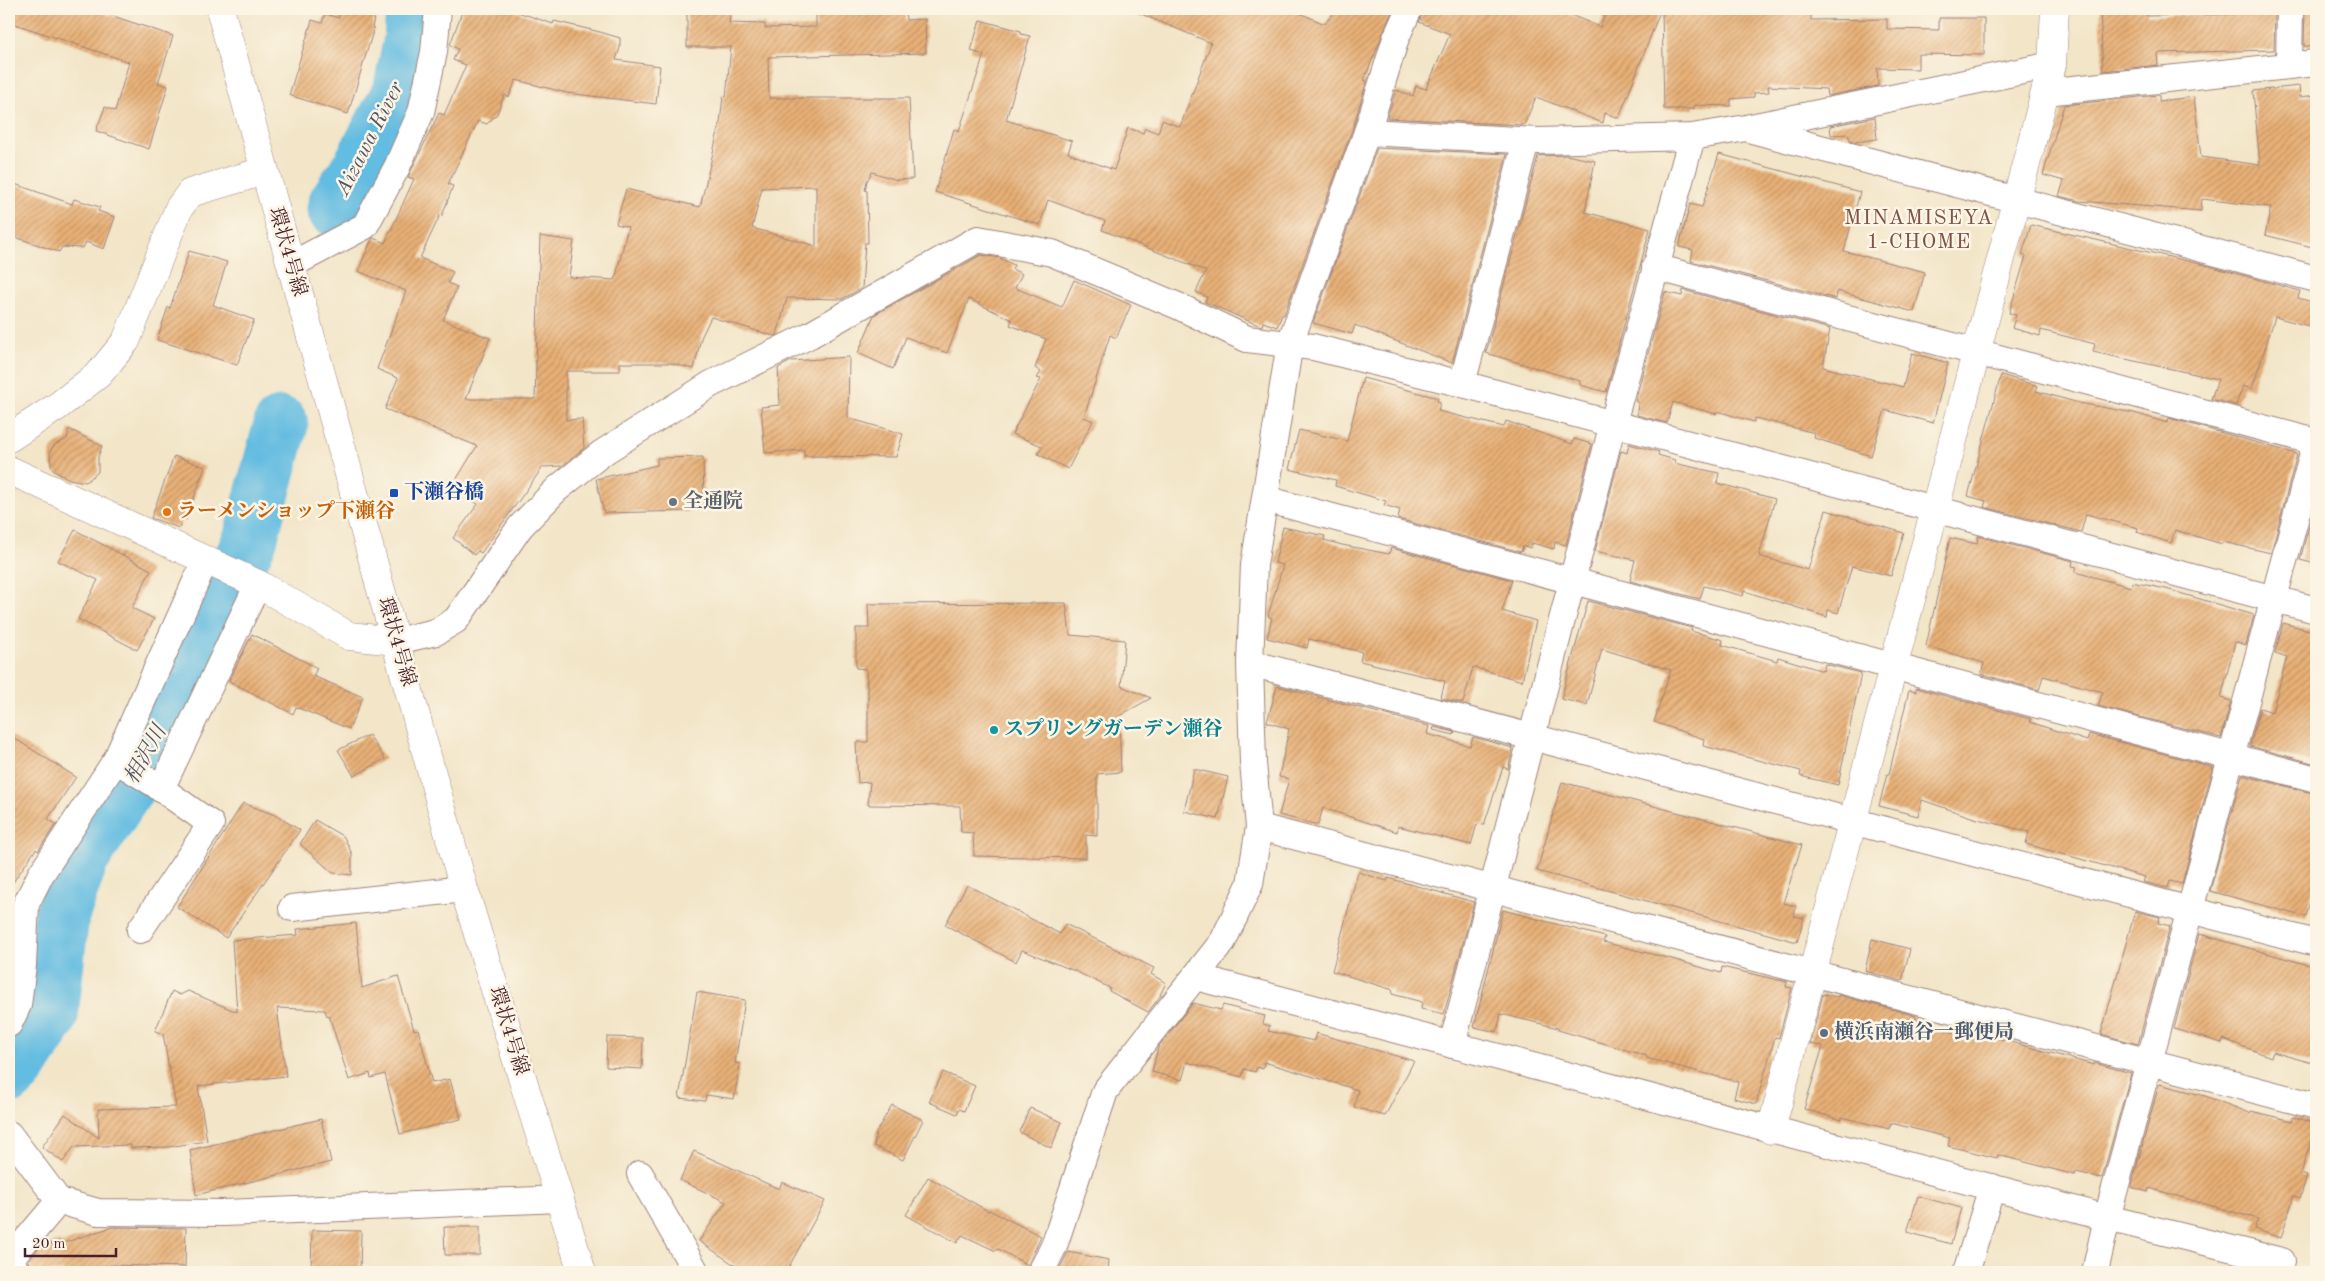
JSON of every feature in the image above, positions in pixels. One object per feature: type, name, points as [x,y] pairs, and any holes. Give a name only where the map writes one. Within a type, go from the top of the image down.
[{"type":"street","name":"環状4号線","points":[[220,9],[464,889],[582,1272]]},
{"type":"street","points":[[291,265],[365,226],[397,167],[421,112],[434,52],[438,9]]},
{"type":"street","points":[[1041,1272],[1054,1246],[1105,1091],[1223,941],[1250,884],[1259,827],[1252,763],[1250,662],[1254,565],[1290,343],[1366,132],[1396,38],[1409,9]]},
{"type":"street","points":[[1771,1130],[2052,65],[2055,9]]},
{"type":"street","points":[[2289,65],[2290,9]]},
{"type":"street","points":[[2045,92],[2316,63]]},
{"type":"street","points":[[1366,132],[1526,141],[1692,137],[1746,128],[2052,65]]},
{"type":"street","points":[[1746,128],[2316,279]]},
{"type":"street","points":[[1452,1045],[1613,424],[1692,137]]},
{"type":"street","points":[[1462,384],[1526,141]]},
{"type":"street","points":[[9,438],[58,406],[99,374],[126,341],[179,208],[190,193],[264,171]]},
{"type":"street","points":[[9,470],[255,582],[349,636],[396,641],[436,632],[456,620],[520,527],[557,488],[602,454],[711,384],[810,335],[978,239],[1052,253],[1178,306],[1247,339],[1290,343],[1462,384],[2316,610]]},
{"type":"street","points":[[1655,267],[2316,442],[2107,1218],[2095,1272]]},
{"type":"street","points":[[1265,499],[2316,779]]},
{"type":"street","points":[[9,1024],[18,1005],[23,965],[17,897],[41,874],[121,763],[209,562]]},
{"type":"street","points":[[157,786],[255,582]]},
{"type":"street","points":[[1250,662],[2316,943]]},
{"type":"street","points":[[121,763],[211,824],[140,930]]},
{"type":"street","points":[[1259,827],[2316,1106]]},
{"type":"street","points":[[292,908],[464,889]]},
{"type":"street","points":[[1196,977],[2107,1218],[2282,1261]]},
{"type":"street","points":[[9,1134],[14,1138],[59,1201],[98,1212],[224,1213],[560,1199]]},
{"type":"street","points":[[640,1174],[696,1272]]},
{"type":"street","points":[[1966,1272],[1992,1187]]},
{"type":"street","points":[[16,1272],[12,1258],[59,1201]]},
{"type":"building","points":[[9,9],[92,9],[173,36],[158,83],[168,86],[149,149],[96,131],[105,107],[115,111],[129,62],[9,22]]},
{"type":"building","points":[[340,9],[376,9],[372,28],[374,28],[348,114],[289,95],[312,20],[322,23],[325,14],[339,18]]},
{"type":"building","points":[[463,9],[509,9],[553,24],[554,21],[620,38],[620,48],[616,60],[660,66],[656,104],[567,93],[516,80],[509,97],[504,95],[497,114],[487,124],[478,121],[448,184],[453,186],[442,216],[440,215],[420,258],[453,272],[448,283],[457,287],[443,320],[490,338],[466,399],[535,399],[540,236],[574,241],[569,277],[615,280],[628,227],[616,224],[626,189],[700,207],[720,123],[723,96],[726,97],[731,47],[687,47],[687,9],[731,9],[729,23],[765,24],[765,28],[816,27],[816,9],[905,9],[906,20],[925,19],[926,53],[768,57],[769,98],[909,98],[913,179],[897,180],[872,172],[867,181],[865,190],[867,191],[868,243],[865,243],[862,288],[842,299],[787,298],[777,335],[774,336],[711,317],[701,338],[694,369],[670,363],[620,363],[620,371],[566,371],[566,420],[582,419],[584,448],[562,466],[543,467],[481,553],[478,551],[474,555],[453,538],[478,504],[451,488],[477,446],[385,409],[398,378],[377,369],[406,291],[358,271],[372,239],[385,243],[414,179],[408,177],[439,113],[444,115],[466,65],[453,60],[458,49],[450,45]],"holes":[[[816,186],[816,246],[752,228],[762,188]]]},
{"type":"building","points":[[1129,9],[1290,9],[1325,24],[1336,9],[1393,9],[1364,80],[1367,81],[1353,127],[1284,315],[1282,315],[1277,327],[1263,322],[1262,326],[1258,325],[1205,302],[1207,297],[1196,292],[1206,271],[1102,230],[1105,221],[1048,200],[1040,225],[935,192],[954,129],[959,131],[984,55],[971,51],[980,20],[1021,31],[1021,34],[1030,36],[1006,120],[1072,141],[1068,153],[1114,170],[1128,128],[1143,133],[1145,128],[1158,133],[1162,120],[1180,127],[1211,43]]},
{"type":"building","points":[[1424,9],[1556,9],[1600,27],[1607,9],[1661,9],[1619,118],[1605,113],[1603,123],[1536,97],[1524,125],[1387,118],[1396,90],[1413,96],[1416,86],[1426,89],[1450,34],[1419,22]]},
{"type":"building","points":[[1662,9],[1802,9],[1802,12],[1811,12],[1811,20],[1887,19],[1887,29],[1939,30],[1939,18],[1984,18],[1984,55],[1918,54],[1918,69],[1877,68],[1878,86],[1827,96],[1826,89],[1768,86],[1769,92],[1754,93],[1754,97],[1731,99],[1731,106],[1694,105],[1694,109],[1664,109]]},
{"type":"building","points":[[2100,9],[2147,9],[2147,16],[2234,14],[2235,9],[2275,9],[2274,50],[2157,53],[2158,65],[2103,71]]},
{"type":"building","points":[[2305,9],[2316,9],[2316,47],[2304,46]]},
{"type":"building","points":[[2299,86],[2300,97],[2316,95],[2316,248],[2265,235],[2271,207],[2202,199],[2201,211],[2079,201],[2059,196],[2064,181],[2043,175],[2064,105],[2159,95],[2159,101],[2194,97],[2201,157],[2260,165],[2253,91]]},
{"type":"building","points":[[1875,117],[1877,139],[1855,142],[1850,140],[1848,134],[1831,135],[1830,126]]},
{"type":"building","points":[[1377,148],[1507,154],[1452,363],[1355,325],[1352,334],[1313,323]]},
{"type":"building","points":[[1719,154],[1860,192],[1844,251],[1925,272],[1914,312],[1837,291],[1836,299],[1691,261],[1693,250],[1679,247],[1690,204],[1702,207]]},
{"type":"building","points":[[1566,155],[1595,161],[1585,212],[1650,229],[1606,392],[1580,385],[1580,381],[1486,353],[1538,156]]},
{"type":"building","points":[[9,182],[72,204],[74,199],[100,207],[98,211],[115,217],[104,249],[86,242],[83,248],[62,247],[59,252],[9,235]]},
{"type":"building","points":[[2031,225],[2209,266],[2300,291],[2298,298],[2316,303],[2316,328],[2275,317],[2252,389],[2243,386],[2236,405],[2211,399],[2218,379],[2093,352],[2095,344],[2041,330],[2040,336],[2012,328],[2016,315],[2009,313],[2026,256],[2022,255]]},
{"type":"building","points":[[189,251],[227,262],[213,305],[254,320],[237,365],[157,340]]},
{"type":"building","points":[[981,255],[1000,258],[1014,265],[1012,269],[1022,274],[1015,288],[1062,307],[1074,280],[1131,305],[1116,338],[1110,335],[1084,417],[1093,421],[1068,469],[1038,454],[1042,446],[1012,434],[1041,379],[1037,378],[1041,372],[1035,368],[1046,339],[1010,325],[1012,320],[969,299],[947,353],[906,337],[893,369],[858,353],[874,315]]},
{"type":"building","points":[[1683,290],[1830,329],[1823,367],[1903,387],[1912,353],[1948,363],[1933,423],[1885,410],[1871,456],[1814,438],[1815,433],[1755,418],[1754,422],[1717,411],[1716,414],[1673,402],[1667,423],[1637,415],[1638,402],[1635,401],[1665,292],[1682,296]]},
{"type":"building","points":[[849,357],[848,418],[903,434],[896,457],[804,456],[804,450],[765,453],[761,407],[780,405],[778,368],[791,361]]},
{"type":"building","points":[[2001,375],[2038,386],[2036,391],[2079,403],[2134,413],[2167,423],[2169,418],[2297,454],[2271,553],[2223,542],[2222,544],[2175,530],[2171,543],[2137,532],[2138,528],[2086,514],[2081,532],[1984,507],[1986,501],[1968,496]]},
{"type":"building","points":[[1363,378],[1438,398],[1437,401],[1440,402],[1438,411],[1504,427],[1506,421],[1572,444],[1574,439],[1592,444],[1566,545],[1555,542],[1554,549],[1532,543],[1531,548],[1523,546],[1521,552],[1398,519],[1400,510],[1384,505],[1386,501],[1335,486],[1336,480],[1289,469],[1299,430],[1347,441]]},
{"type":"building","points":[[69,429],[102,446],[98,457],[98,472],[86,482],[69,479],[54,471],[51,466],[50,454],[52,448],[67,439]]},
{"type":"building","points":[[1629,444],[1659,452],[1658,455],[1675,460],[1674,463],[1719,473],[1717,483],[1775,499],[1759,556],[1808,570],[1826,510],[1904,533],[1891,576],[1852,566],[1838,613],[1828,610],[1827,617],[1744,591],[1743,596],[1704,586],[1700,599],[1630,581],[1635,560],[1595,551],[1621,451],[1627,453]]},
{"type":"building","points":[[174,456],[205,467],[186,520],[182,518],[179,528],[151,518]]},
{"type":"building","points":[[703,457],[704,505],[691,505],[691,511],[604,513],[596,479],[657,465],[657,458]]},
{"type":"building","points":[[2316,499],[2316,564],[2300,560]]},
{"type":"building","points":[[1283,527],[1325,536],[1324,540],[1342,545],[1389,554],[1391,548],[1512,580],[1502,611],[1536,621],[1522,681],[1473,667],[1463,703],[1441,698],[1445,681],[1360,661],[1362,652],[1309,639],[1307,648],[1267,638],[1272,618],[1268,616],[1283,565],[1275,563]]},
{"type":"building","points":[[75,530],[151,570],[132,608],[154,619],[137,650],[78,619],[98,580],[58,561]]},
{"type":"building","points":[[1978,536],[2073,561],[2072,566],[2077,567],[2075,572],[2131,587],[2132,582],[2166,589],[2254,615],[2246,645],[2235,642],[2221,698],[2231,701],[2221,738],[2098,706],[2103,692],[2043,676],[2039,690],[1981,674],[1984,663],[1926,646],[1950,538],[1977,544]]},
{"type":"building","points":[[1588,601],[1692,628],[1691,631],[1723,640],[1722,645],[1777,661],[1778,657],[1823,671],[1825,664],[1861,673],[1838,785],[1800,776],[1801,771],[1703,746],[1704,739],[1654,722],[1671,670],[1602,649],[1587,705],[1561,699]]},
{"type":"building","name":"スプリングガーデン瀬谷","points":[[1066,603],[1070,635],[1125,640],[1121,686],[1151,698],[1119,716],[1121,772],[1097,774],[1097,836],[1086,835],[1086,858],[974,856],[973,833],[961,832],[960,806],[868,805],[870,782],[858,783],[856,742],[868,742],[868,688],[866,669],[856,668],[856,628],[869,628],[868,604]]},
{"type":"building","points":[[2283,623],[2316,632],[2316,764],[2250,746],[2260,708],[2272,712],[2287,657],[2275,653]]},
{"type":"building","points":[[252,634],[317,668],[313,676],[363,697],[349,729],[296,707],[293,714],[229,681]]},
{"type":"building","points":[[1277,686],[1429,726],[1427,734],[1470,746],[1473,737],[1513,748],[1508,769],[1503,767],[1484,825],[1477,824],[1471,845],[1398,826],[1397,832],[1323,808],[1318,825],[1279,815],[1289,779],[1279,777],[1289,729],[1267,722]]},
{"type":"building","points":[[1916,688],[2031,719],[2030,722],[2087,741],[2089,734],[2213,767],[2182,884],[2170,881],[2168,888],[2143,882],[2145,877],[2026,844],[2029,832],[1974,818],[1922,800],[1918,816],[1879,806],[1887,774],[1889,774],[1909,690],[1916,692]]},
{"type":"building","points":[[1434,727],[1455,732],[1454,735],[1433,730]]},
{"type":"building","points":[[9,735],[76,777],[48,819],[56,824],[9,888]]},
{"type":"building","points":[[369,735],[385,759],[354,776],[338,750]]},
{"type":"building","points":[[1194,769],[1228,777],[1218,819],[1184,811]]},
{"type":"building","points":[[2242,775],[2316,794],[2316,879],[2306,917],[2210,891]]},
{"type":"building","points":[[1562,782],[1802,845],[1783,903],[1796,906],[1794,916],[1804,918],[1797,942],[1537,871]]},
{"type":"building","points":[[243,803],[275,815],[300,830],[226,938],[177,907]]},
{"type":"building","points":[[315,820],[344,837],[352,854],[352,875],[333,873],[300,844]]},
{"type":"building","points":[[1358,872],[1387,881],[1388,878],[1474,902],[1444,1014],[1421,1009],[1422,1002],[1392,994],[1393,990],[1332,971]]},
{"type":"building","points":[[967,885],[1060,934],[1065,924],[1154,968],[1151,974],[1166,983],[1161,995],[1148,1012],[1109,991],[1110,988],[1075,971],[1022,950],[1016,962],[945,925]]},
{"type":"building","points":[[1503,910],[1605,937],[1603,942],[1721,973],[1722,967],[1787,982],[1786,987],[1792,988],[1779,1038],[1775,1037],[1756,1104],[1734,1098],[1738,1082],[1646,1058],[1647,1056],[1558,1030],[1558,1028],[1501,1014],[1497,1032],[1474,1027]]},
{"type":"building","points":[[2135,911],[2160,917],[2158,923],[2170,926],[2138,1044],[2101,1034]]},
{"type":"building","points":[[356,923],[362,988],[398,976],[414,1030],[418,1029],[432,1083],[450,1079],[461,1119],[400,1134],[385,1074],[371,1078],[370,1073],[349,1080],[329,1015],[327,1016],[325,1010],[277,1008],[286,1076],[198,1086],[207,1141],[168,1147],[131,1148],[131,1145],[74,1147],[63,1162],[42,1147],[65,1114],[99,1138],[98,1109],[176,1107],[163,1034],[155,1031],[172,991],[180,995],[188,991],[237,1012],[232,940],[298,935],[297,929]]},
{"type":"building","points":[[2199,934],[2316,967],[2316,1064],[2273,1052],[2271,1057],[2223,1039],[2222,1043],[2174,1029]]},
{"type":"building","points":[[1872,939],[1910,949],[1902,981],[1865,971]]},
{"type":"building","points":[[697,992],[745,1000],[735,1063],[740,1064],[734,1099],[706,1095],[705,1101],[679,1098]]},
{"type":"building","points":[[1823,994],[1838,997],[1838,995],[1916,1016],[1915,1022],[1963,1035],[1964,1029],[2094,1065],[2094,1063],[2131,1073],[2102,1178],[2076,1172],[2075,1175],[1998,1155],[1997,1158],[1948,1146],[1950,1138],[1891,1123],[1889,1129],[1842,1117],[1842,1120],[1804,1109],[1823,1046],[1810,1044]]},
{"type":"building","points":[[1193,1003],[1221,1010],[1223,1005],[1265,1016],[1263,1024],[1270,1026],[1268,1031],[1314,1041],[1316,1033],[1414,1061],[1385,1116],[1354,1107],[1358,1090],[1264,1062],[1263,1069],[1257,1067],[1255,1072],[1244,1069],[1242,1077],[1187,1062],[1182,1080],[1152,1072],[1158,1047]]},
{"type":"building","points":[[607,1037],[643,1038],[642,1069],[606,1067]]},
{"type":"building","points":[[943,1072],[975,1086],[964,1111],[959,1109],[957,1114],[929,1102]]},
{"type":"building","points":[[2159,1084],[2205,1096],[2250,1113],[2251,1111],[2292,1121],[2293,1117],[2316,1123],[2301,1174],[2307,1176],[2300,1198],[2294,1196],[2281,1238],[2254,1229],[2258,1219],[2149,1188],[2148,1192],[2131,1187]]},
{"type":"building","points":[[892,1105],[923,1120],[903,1160],[874,1146],[876,1132]]},
{"type":"building","points":[[1030,1108],[1062,1122],[1051,1148],[1019,1132]]},
{"type":"building","points":[[321,1119],[331,1162],[196,1195],[190,1150]]},
{"type":"building","points":[[694,1151],[779,1189],[782,1182],[825,1201],[786,1272],[745,1272],[699,1241],[726,1202],[680,1180]]},
{"type":"building","points":[[928,1177],[988,1211],[1041,1236],[1028,1265],[998,1249],[996,1251],[962,1235],[957,1243],[906,1215]]},
{"type":"building","points":[[1918,1196],[1961,1208],[1951,1244],[1907,1232]]},
{"type":"building","points":[[112,1227],[186,1228],[185,1267],[109,1265],[111,1272],[32,1272],[29,1260],[39,1248],[60,1241],[60,1244]]},
{"type":"building","points":[[444,1227],[480,1227],[480,1255],[445,1255]]},
{"type":"building","points":[[312,1230],[361,1231],[360,1272],[311,1272]]},
{"type":"building","points":[[1068,1252],[1109,1260],[1108,1272],[1058,1272]]},
{"type":"waterway","name":"Aizawa River","points":[[334,209],[336,202],[360,166],[400,91],[411,39],[413,9]]},
{"type":"waterway","name":"相沢川","points":[[9,1077],[18,1068],[51,1016],[62,915],[81,860],[151,751],[250,540],[281,424]]},
{"type":"place","name":"下瀬谷橋","points":[[394,493]]},
{"type":"place","name":"全通院","points":[[673,502]]},
{"type":"place","name":"ラーメンショップ下瀬谷","points":[[167,512]]},
{"type":"place","name":"スプリングガーデン瀬谷","points":[[994,730]]},
{"type":"place","name":"横浜南瀬谷一郵便局","points":[[1824,1033]]},
{"type":"district","name":"MINAMISEYA 1-CHOME","points":[[1919,230]]}]
